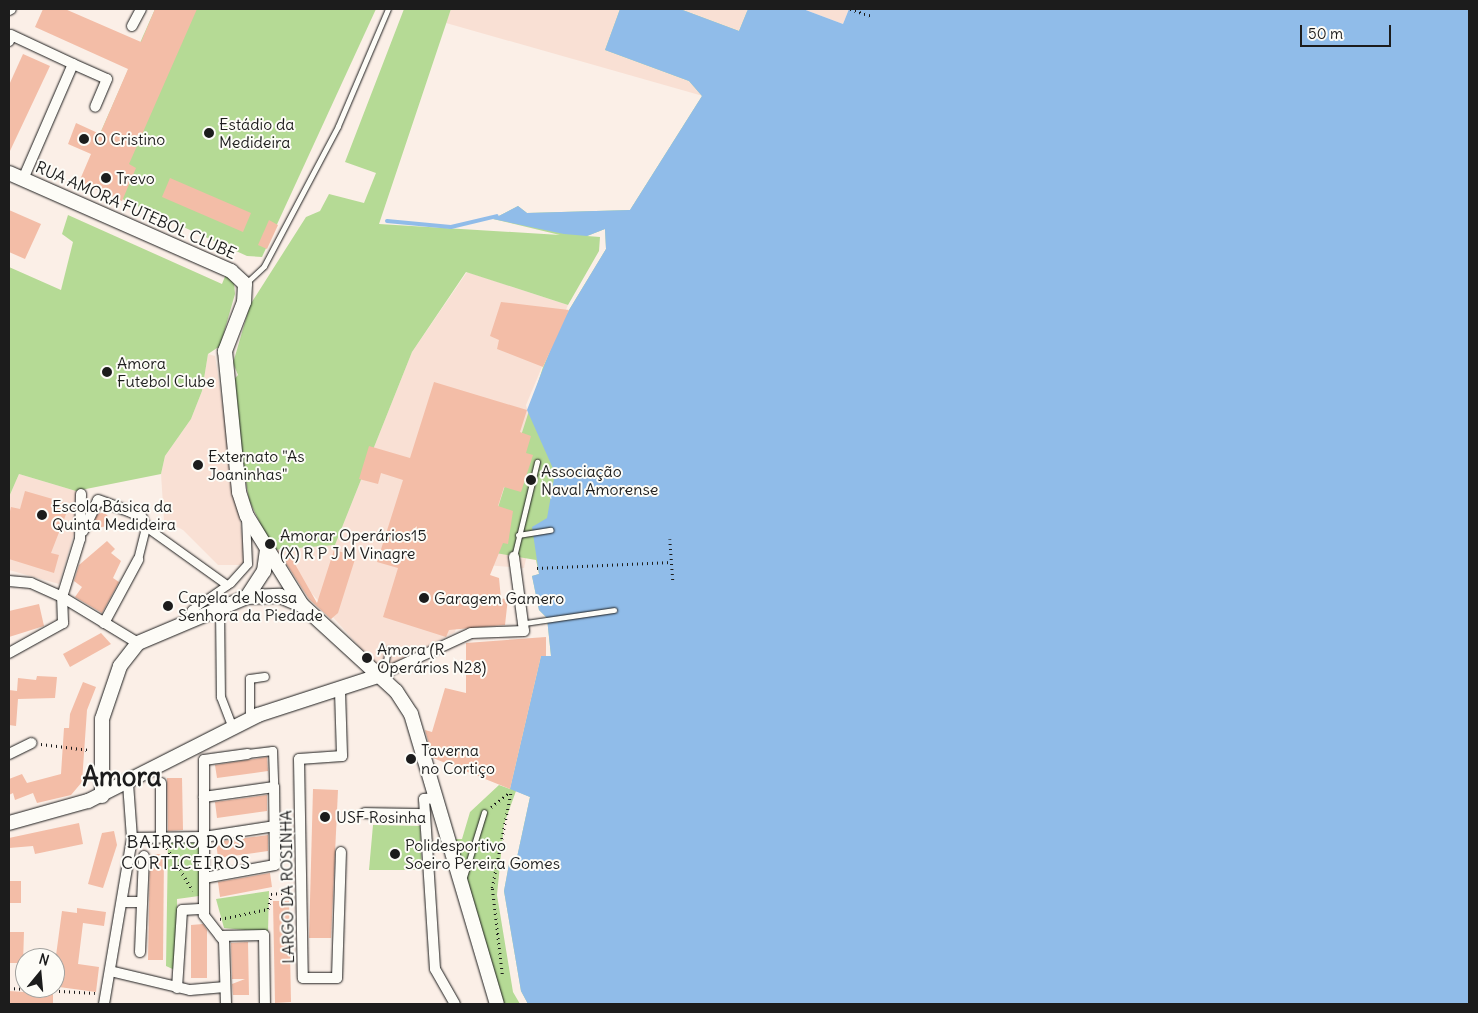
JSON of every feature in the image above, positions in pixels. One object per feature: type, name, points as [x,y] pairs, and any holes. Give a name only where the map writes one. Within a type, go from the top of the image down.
[{"type":"street","points":[[132,26],[140,9]]},
{"type":"street","points":[[9,40],[11,35],[107,79],[95,107]]},
{"type":"street","points":[[23,179],[73,64]]},
{"type":"street","name":"RUA AMORA FUTEBOL CLUBE","points":[[9,173],[231,271],[245,284]]},
{"type":"street","points":[[188,622],[192,610],[227,585],[248,564],[246,516],[239,492],[225,351],[244,302],[245,284]]},
{"type":"street","points":[[80,539],[81,494]]},
{"type":"street","points":[[12,651],[63,623],[62,597],[80,539],[98,500],[129,511],[142,518],[146,527],[227,585]]},
{"type":"street","points":[[246,516],[302,605],[381,674],[404,700],[411,714],[460,886],[497,1004]]},
{"type":"street","points":[[104,623],[138,560],[146,527]]},
{"type":"street","points":[[248,597],[264,572],[267,550]]},
{"type":"street","points":[[9,823],[102,796],[250,719],[340,691],[470,633],[524,631],[525,623],[514,557]]},
{"type":"street","points":[[9,581],[31,583],[62,597],[138,643]]},
{"type":"street","points":[[102,796],[100,752],[102,720],[120,666],[138,643],[248,597],[280,596],[302,605]]},
{"type":"street","points":[[220,608],[221,697],[233,728]]},
{"type":"street","points":[[250,719],[250,678],[265,678]]},
{"type":"street","name":"LARGO DA ROSINHA","points":[[340,691],[342,756],[299,758],[303,978],[337,978],[341,852]]},
{"type":"street","points":[[9,754],[32,743]]},
{"type":"street","points":[[204,878],[275,865],[273,751],[204,760],[204,797],[204,837],[204,878],[204,909],[209,921],[224,941],[226,1004]]},
{"type":"street","points":[[160,837],[161,783]]},
{"type":"street","points":[[105,999],[132,838],[128,784]]},
{"type":"street","points":[[204,797],[274,787]]},
{"type":"street","points":[[436,798],[424,799],[435,969],[455,1004]]},
{"type":"street","points":[[366,812],[425,814]]},
{"type":"street","points":[[132,838],[204,837],[275,826]]},
{"type":"street","points":[[140,952],[144,856]]},
{"type":"street","points":[[122,902],[142,902]]},
{"type":"street","points":[[177,988],[182,910],[204,909]]},
{"type":"street","points":[[220,936],[264,935],[265,1004]]},
{"type":"street","points":[[110,971],[177,988],[198,991],[225,987]]},
{"type":"lane","points":[[245,284],[264,266],[338,126],[388,9]]},
{"type":"lane","points":[[514,557],[537,462]]},
{"type":"lane","points":[[518,535],[551,530]]},
{"type":"lane","points":[[525,623],[614,610]]},
{"type":"lane","points":[[381,674],[388,649]]},
{"type":"lane","points":[[460,886],[470,870],[484,812]]},
{"type":"path","points":[[850,9],[871,16]]},
{"type":"path","points":[[670,539],[673,581]]},
{"type":"path","points":[[536,568],[672,562]]},
{"type":"path","points":[[32,743],[100,752]]},
{"type":"path","points":[[484,812],[511,791],[492,888],[502,982]]},
{"type":"path","points":[[160,837],[204,909]]},
{"type":"path","points":[[209,921],[268,910],[271,894],[302,891]]},
{"type":"path","points":[[9,988],[105,999]]},
{"type":"shaded area","points":[[451,9],[620,9],[605,50],[689,81],[703,96],[446,23]]},
{"type":"shaded area","points":[[680,9],[748,9],[739,31]]},
{"type":"shaded area","points":[[803,9],[849,9],[843,24]]},
{"type":"shaded area","points":[[467,272],[568,305],[526,405],[544,477],[524,568],[474,564],[455,632],[381,671],[273,550],[335,545],[412,352]]},
{"type":"shaded area","name":"Externato \"As Joaninhas\"","points":[[208,354],[215,356],[245,560],[241,565],[218,565],[183,530],[164,520],[161,474],[165,456],[191,419],[202,391]]},
{"type":"shaded area","name":"Escola Básica da Quinta Medideira","points":[[19,474],[76,491],[74,533],[59,584],[9,570],[9,497]]},
{"type":"green space","name":"Estádio da Medideira","points":[[155,9],[376,9],[262,257],[247,256],[122,199],[91,154]]},
{"type":"green space","points":[[404,9],[451,9],[379,224],[560,235],[493,219],[518,206],[527,213],[630,210],[702,96],[689,81],[605,50],[620,9],[680,9],[739,31],[748,9],[528,1004],[521,991],[504,891],[509,864],[516,862],[530,797],[516,791],[504,824],[497,895],[513,992],[520,1004],[503,1004],[455,839],[462,839],[470,812],[499,785],[510,789],[541,656],[551,656],[547,618],[539,610],[532,576],[539,574],[536,560],[484,551],[543,367],[569,310],[606,249],[605,229],[587,236],[600,237],[599,251],[568,305],[466,272],[412,352],[335,545],[273,550],[249,500],[230,384],[238,375],[233,363],[250,305],[306,217],[320,211],[329,194],[364,203],[376,173],[345,162]]},
{"type":"green space","name":"Amora Futebol Clube","points":[[68,215],[222,284],[226,274],[234,282],[235,294],[220,346],[208,354],[202,391],[191,419],[165,456],[161,474],[76,491],[19,474],[9,497],[9,267],[61,290],[73,242],[62,234]]},
{"type":"green space","name":"Polidesportivo Soeiro Pereira Gomes","points":[[373,825],[420,826],[422,870],[369,870]]},
{"type":"green space","points":[[168,842],[200,843],[199,896],[177,899],[179,972],[166,966]]},
{"type":"green space","points":[[269,891],[268,932],[224,928],[216,899]]},
{"type":"water","points":[[620,9],[680,9],[739,31],[748,9],[803,9],[843,24],[849,9],[1469,9],[1469,1004],[528,1004],[521,991],[504,891],[509,864],[516,862],[530,797],[510,789],[541,656],[551,656],[547,618],[539,610],[532,576],[539,574],[532,527],[547,518],[555,473],[527,410],[560,325],[606,249],[605,229],[587,236],[564,234],[493,219],[518,206],[527,213],[630,210],[702,96],[689,81],[605,50]]},
{"type":"building","points":[[43,9],[65,9],[141,42],[155,9],[197,9],[129,164],[136,168],[122,201],[79,182],[91,154],[68,144],[76,123],[100,134],[128,69],[35,27]]},
{"type":"building","points":[[23,54],[50,66],[9,153],[9,85]]},
{"type":"building","points":[[170,178],[251,213],[243,232],[162,197]]},
{"type":"building","points":[[9,210],[41,224],[25,259],[9,252]]},
{"type":"building","points":[[269,220],[278,225],[267,249],[258,245]]},
{"type":"building","points":[[501,302],[569,310],[543,367],[497,349],[499,340],[490,336]]},
{"type":"building","points":[[434,382],[527,410],[520,432],[531,436],[526,453],[533,455],[521,492],[504,487],[498,506],[513,511],[508,544],[503,543],[490,575],[499,578],[501,599],[508,598],[505,625],[449,630],[446,637],[383,617],[398,568],[377,562],[403,480],[381,473],[378,484],[359,479],[369,446],[410,458]]},
{"type":"building","points":[[25,491],[70,504],[51,553],[59,555],[54,573],[9,559],[9,515],[11,507],[20,509]]},
{"type":"building","points":[[102,513],[107,515],[109,520],[107,525],[102,527],[97,525],[95,520],[97,515]]},
{"type":"building","points":[[107,541],[115,549],[111,553],[121,561],[113,578],[119,582],[102,613],[75,597],[82,587],[74,581],[79,565]]},
{"type":"building","points":[[334,550],[356,556],[338,613],[331,619],[309,599],[284,560],[291,557],[317,603]]},
{"type":"building","points":[[39,604],[44,626],[9,637],[9,611]]},
{"type":"building","points":[[101,633],[111,644],[70,667],[63,654]]},
{"type":"building","points":[[546,637],[546,656],[541,656],[510,789],[433,758],[425,730],[432,732],[445,688],[466,693],[466,643]]},
{"type":"building","points":[[37,676],[57,677],[55,698],[18,699],[16,726],[9,725],[9,690],[17,691],[18,678],[36,680]]},
{"type":"building","points":[[83,682],[96,687],[87,710],[82,782],[71,795],[37,803],[33,793],[15,800],[13,793],[9,795],[9,779],[22,774],[27,783],[61,774],[64,728],[69,728],[70,714]]},
{"type":"building","points":[[267,757],[268,771],[217,778],[215,765]]},
{"type":"building","points":[[167,778],[182,778],[183,830],[168,831]]},
{"type":"building","points":[[313,789],[338,790],[331,938],[309,938]]},
{"type":"building","points":[[267,795],[267,811],[217,818],[215,802]]},
{"type":"building","points":[[79,823],[83,844],[35,854],[33,846],[9,848],[9,838]]},
{"type":"building","points":[[114,831],[117,845],[103,888],[88,884],[102,833]]},
{"type":"building","points":[[268,835],[268,851],[218,858],[216,842]]},
{"type":"building","points":[[150,854],[164,854],[163,960],[148,960]]},
{"type":"building","points":[[270,873],[272,887],[220,897],[218,882]]},
{"type":"building","points":[[9,881],[21,881],[21,903],[9,903]]},
{"type":"building","points":[[273,901],[289,901],[291,1002],[275,1003]]},
{"type":"building","points":[[77,908],[106,912],[104,926],[83,923],[78,964],[99,967],[96,992],[65,988],[65,948],[57,948],[62,911],[77,913]]},
{"type":"building","points":[[203,924],[207,930],[207,978],[191,978],[191,925]]},
{"type":"building","points":[[9,932],[24,932],[23,948],[15,948],[15,963],[9,963]]},
{"type":"building","points":[[248,942],[249,995],[233,995],[232,984],[245,979],[232,979],[231,943]]},
{"type":"building","points":[[9,991],[15,991],[15,998],[53,998],[53,1004],[9,1004]]},
{"type":"waterway","points":[[387,221],[451,227],[497,216]]},
{"type":"place","name":"Estádio da Medideira","points":[[209,133]]},
{"type":"place","name":"O Cristino","points":[[84,139]]},
{"type":"place","name":"Trevo","points":[[106,178]]},
{"type":"place","name":"Amora Futebol Clube","points":[[107,372]]},
{"type":"place","name":"Externato \"As Joaninhas\"","points":[[198,465]]},
{"type":"place","name":"Associação Naval Amorense","points":[[531,480]]},
{"type":"place","name":"Escola Básica da Quinta Medideira","points":[[42,515]]},
{"type":"place","name":"Amorar Operários15 (X) R P J M Vinagre","points":[[270,544]]},
{"type":"place","name":"Garagem Gamero","points":[[424,598]]},
{"type":"place","name":"Capela de Nossa Senhora da Piedade","points":[[168,606]]},
{"type":"place","name":"Amora (R Operários N28)","points":[[367,658]]},
{"type":"place","name":"Taverna no Cortiço","points":[[411,759]]},
{"type":"place","name":"USF Rosinha","points":[[325,817]]},
{"type":"place","name":"Polidesportivo Soeiro Pereira Gomes","points":[[395,854]]},
{"type":"district","name":"Amora","points":[[122,777]]},
{"type":"district","name":"BAIRRO DOS CORTICEIROS","points":[[186,853]]}]
